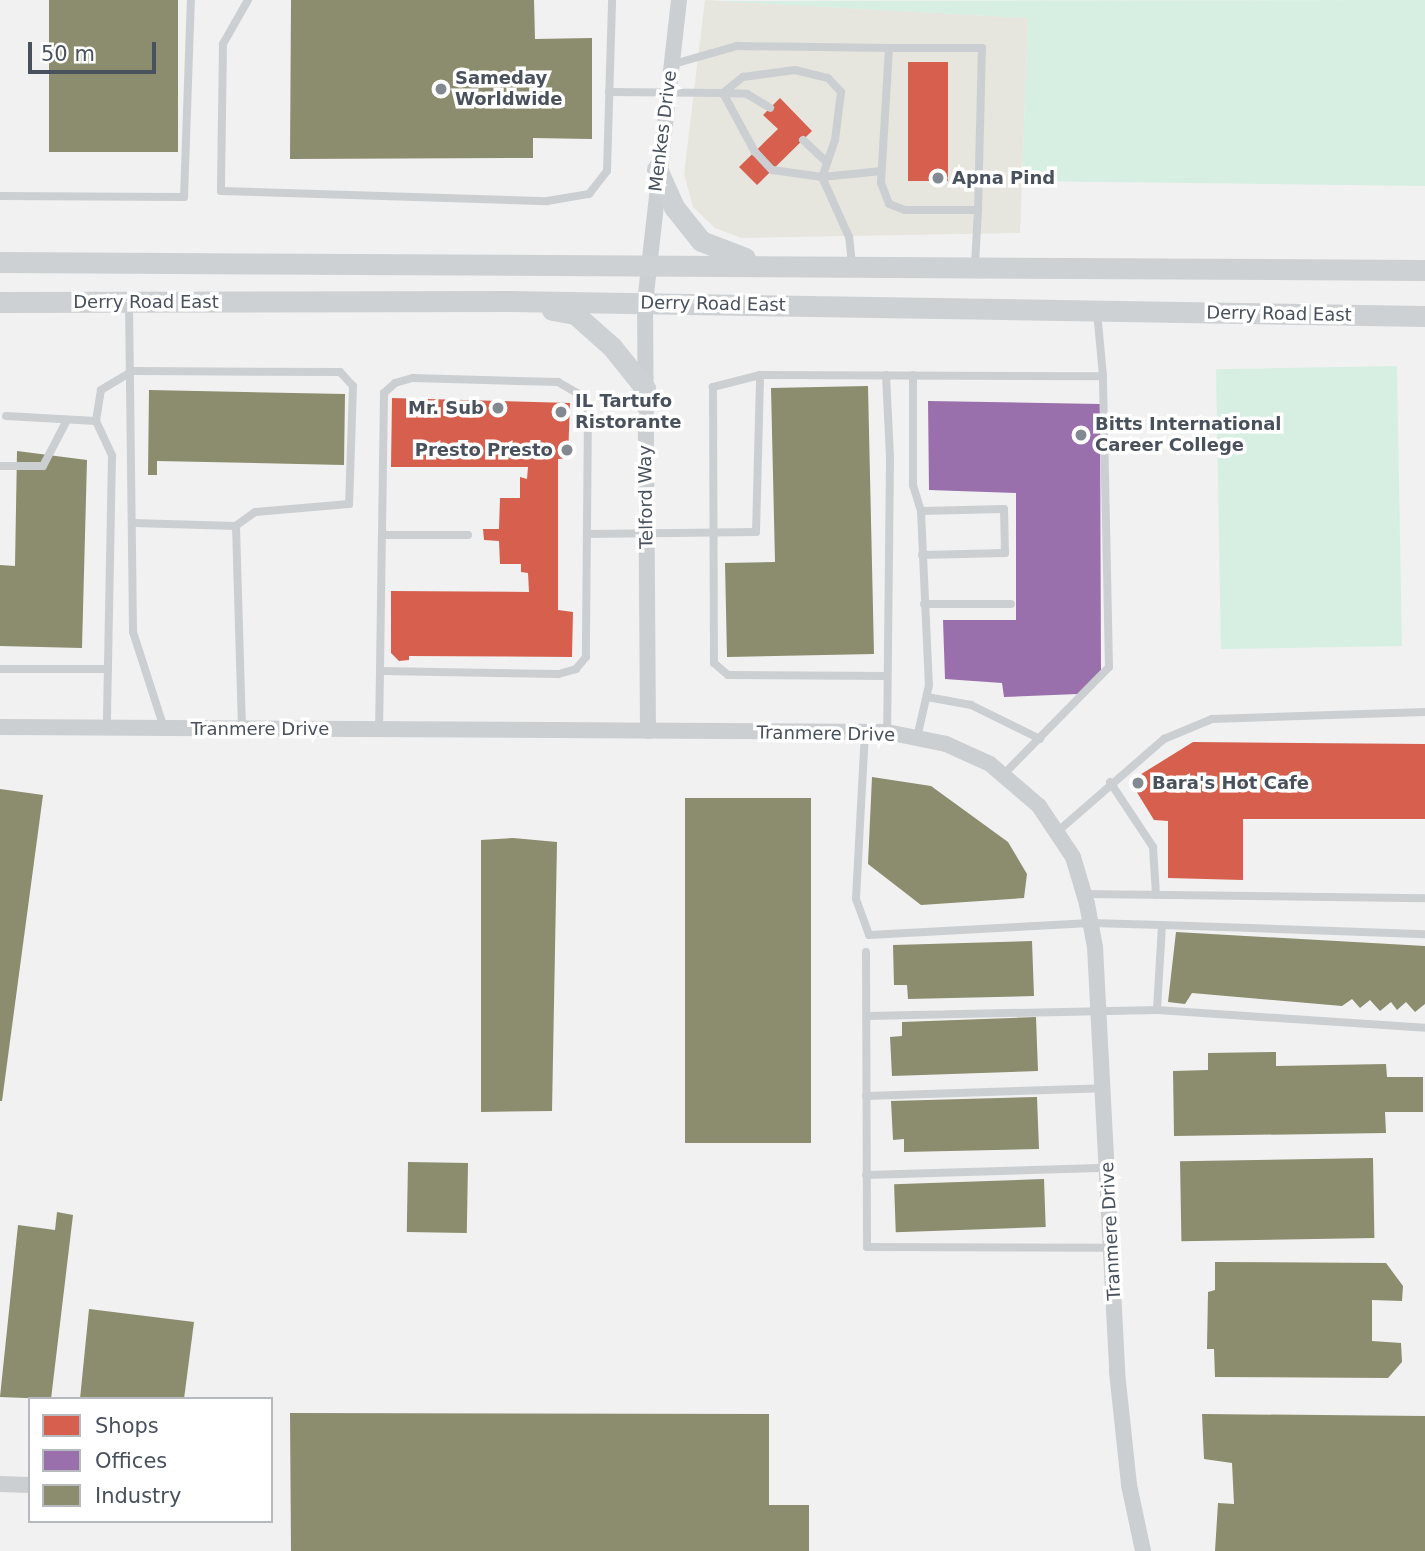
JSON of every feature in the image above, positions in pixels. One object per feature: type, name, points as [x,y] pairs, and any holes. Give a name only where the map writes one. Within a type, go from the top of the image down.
[{"type":"main road","points":[[657,169],[674,207],[701,241],[760,263]]},
{"type":"main road","points":[[0,262],[760,263],[1425,270]]},
{"type":"main road","points":[[509,301],[575,314],[612,346],[645,388]]},
{"type":"main road","name":"Derry Road East","points":[[0,302],[509,301],[1425,316]]},
{"type":"street","name":"Menkes Drive","points":[[649,263],[657,169],[679,0]]},
{"type":"street","name":"Telford Way","points":[[648,731],[645,303],[649,263]]},
{"type":"street","name":"Tranmere Drive","points":[[0,727],[887,732],[946,744],[990,764],[1040,806],[1073,857],[1091,923],[1103,1088],[1119,1398],[1143,1551]]},
{"type":"street","points":[[0,1484],[28,1485]]},
{"type":"lane","points":[[0,196],[184,197],[191,0]]},
{"type":"lane","points":[[248,0],[223,44],[221,191],[547,201],[589,194],[607,171],[612,0]]},
{"type":"lane","points":[[670,65],[737,46],[982,48],[975,265]]},
{"type":"lane","points":[[890,48],[882,171],[890,204],[905,210],[978,210]]},
{"type":"lane","points":[[723,93],[743,76],[794,71],[828,78],[841,92],[822,177],[849,237],[852,264]]},
{"type":"lane","points":[[609,92],[747,94],[770,108]]},
{"type":"lane","points":[[723,93],[755,152],[772,170],[822,177],[882,171]]},
{"type":"lane","points":[[803,140],[827,162]]},
{"type":"lane","points":[[129,302],[133,371],[133,632],[164,728]]},
{"type":"lane","points":[[1003,775],[1110,667],[1103,376],[1097,311]]},
{"type":"lane","points":[[107,728],[112,456],[96,421],[101,390],[133,371],[340,372],[353,386],[349,504],[256,512],[236,526],[133,523]]},
{"type":"lane","points":[[887,676],[728,675],[715,663],[713,387],[760,375],[1103,376]]},
{"type":"lane","points":[[588,534],[755,532],[760,375]]},
{"type":"lane","points":[[886,375],[890,458],[887,732]]},
{"type":"lane","points":[[914,375],[913,485],[920,511],[927,697],[917,738]]},
{"type":"lane","points":[[379,730],[384,393],[395,383],[413,378],[558,382],[579,394],[588,410],[586,657],[576,669],[558,674],[380,671]]},
{"type":"lane","points":[[6,416],[96,421]]},
{"type":"lane","points":[[0,466],[43,466],[67,420]]},
{"type":"lane","points":[[920,511],[1004,509],[1005,553],[922,555]]},
{"type":"lane","points":[[236,526],[242,729]]},
{"type":"lane","points":[[382,535],[468,535]]},
{"type":"lane","points":[[924,604],[1011,604]]},
{"type":"lane","points":[[0,669],[108,669]]},
{"type":"lane","points":[[927,697],[971,705],[1040,739]]},
{"type":"lane","points":[[1057,832],[1110,782],[1164,739],[1212,719],[1425,712]]},
{"type":"lane","points":[[865,732],[856,899],[869,934],[1091,923],[1425,934]]},
{"type":"lane","points":[[1110,782],[1153,847],[1156,895]]},
{"type":"lane","points":[[1084,894],[1425,898]]},
{"type":"lane","points":[[1157,1010],[1162,925]]},
{"type":"lane","points":[[866,953],[867,1247],[1112,1248]]},
{"type":"lane","points":[[867,1016],[1157,1010],[1425,1028]]},
{"type":"lane","points":[[866,1096],[1103,1088]]},
{"type":"lane","points":[[866,1175],[1107,1168]]},
{"type":"shaded area","points":[[705,0],[1028,18],[1020,233],[741,238],[715,228],[693,207],[684,174]]},
{"type":"green space","points":[[1425,0],[1425,186],[1022,181],[1028,18],[717,1]]},
{"type":"green space","points":[[1397,366],[1402,646],[1221,649],[1216,369]]},
{"type":"building: Shops","points":[[908,62],[948,62],[948,181],[908,181]]},
{"type":"building: Shops","points":[[780,98],[812,131],[757,185],[739,167],[778,129],[763,115]]},
{"type":"building: Shops","points":[[392,398],[570,403],[568,458],[558,459],[558,610],[573,612],[572,657],[409,656],[409,660],[399,661],[391,653],[391,591],[529,592],[528,573],[521,572],[521,564],[500,564],[499,541],[484,540],[483,529],[499,529],[500,498],[520,498],[520,477],[527,479],[528,467],[391,467]]},
{"type":"building: Shops","points":[[1193,742],[1425,744],[1425,819],[1243,819],[1243,880],[1168,878],[1168,821],[1154,820],[1130,781]]},
{"type":"building: Offices","points":[[928,401],[1100,404],[1101,672],[1078,694],[1004,697],[1002,683],[945,679],[943,620],[1016,620],[1016,493],[929,490]]},
{"type":"building: Industry","points":[[49,0],[178,0],[178,152],[49,152]]},
{"type":"building: Industry","name":"Sameday Worldwide","points":[[291,0],[534,0],[535,39],[592,38],[592,139],[533,138],[533,158],[290,159]]},
{"type":"building: Industry","points":[[868,386],[874,654],[727,657],[725,563],[775,562],[771,388]]},
{"type":"building: Industry","points":[[149,390],[345,394],[344,465],[157,461],[157,475],[148,475]]},
{"type":"building: Industry","points":[[17,451],[87,460],[82,648],[0,646],[0,565],[15,566]]},
{"type":"building: Industry","points":[[872,777],[931,786],[1008,842],[1027,874],[1024,898],[921,905],[868,864]]},
{"type":"building: Industry","points":[[0,789],[43,795],[2,1101],[0,1101]]},
{"type":"building: Industry","points":[[685,798],[811,798],[811,1143],[685,1143]]},
{"type":"building: Industry","points":[[513,838],[557,842],[552,1111],[481,1112],[481,840]]},
{"type":"building: Industry","points":[[1176,932],[1425,946],[1425,1004],[1415,1012],[1406,1002],[1397,1010],[1391,1002],[1380,1011],[1370,1000],[1360,1008],[1352,999],[1342,1006],[1192,993],[1185,1004],[1168,1002]]},
{"type":"building: Industry","points":[[1032,941],[1034,996],[908,999],[907,985],[894,985],[893,945]]},
{"type":"building: Industry","points":[[1036,1017],[1038,1071],[892,1076],[890,1037],[902,1036],[902,1022]]},
{"type":"building: Industry","points":[[1276,1052],[1276,1066],[1386,1064],[1387,1077],[1423,1077],[1423,1112],[1385,1112],[1386,1133],[1174,1136],[1173,1071],[1208,1070],[1208,1053]]},
{"type":"building: Industry","points":[[1037,1097],[1039,1149],[904,1152],[904,1139],[893,1140],[891,1101]]},
{"type":"building: Industry","points":[[1373,1158],[1374,1238],[1181,1241],[1180,1161]]},
{"type":"building: Industry","points":[[408,1162],[468,1163],[467,1233],[407,1232]]},
{"type":"building: Industry","points":[[1044,1179],[1046,1227],[896,1232],[894,1184]]},
{"type":"building: Industry","points":[[57,1212],[73,1215],[51,1397],[0,1397],[18,1225],[55,1230]]},
{"type":"building: Industry","points":[[1215,1262],[1386,1263],[1403,1286],[1402,1301],[1372,1300],[1372,1341],[1401,1343],[1402,1362],[1388,1378],[1215,1377],[1214,1349],[1207,1349],[1208,1292],[1215,1290]]},
{"type":"building: Industry","points":[[89,1309],[194,1322],[184,1397],[80,1397]]},
{"type":"building: Industry","points":[[290,1413],[769,1414],[769,1505],[809,1505],[809,1551],[291,1551]]},
{"type":"building: Industry","points":[[1202,1414],[1425,1416],[1425,1551],[1215,1551],[1218,1503],[1234,1504],[1232,1463],[1204,1459]]},
{"type":"place","name":"Sameday Worldwide","points":[[441,89]]},
{"type":"place","name":"Apna Pind","points":[[938,178]]},
{"type":"place","name":"Mr. Sub","points":[[498,408]]},
{"type":"place","name":"IL Tartufo Ristorante","points":[[561,412]]},
{"type":"place","name":"Bitts International Career College","points":[[1081,435]]},
{"type":"place","name":"Presto Presto","points":[[567,450]]},
{"type":"place","name":"Bara's Hot Cafe","points":[[1138,783]]}]
